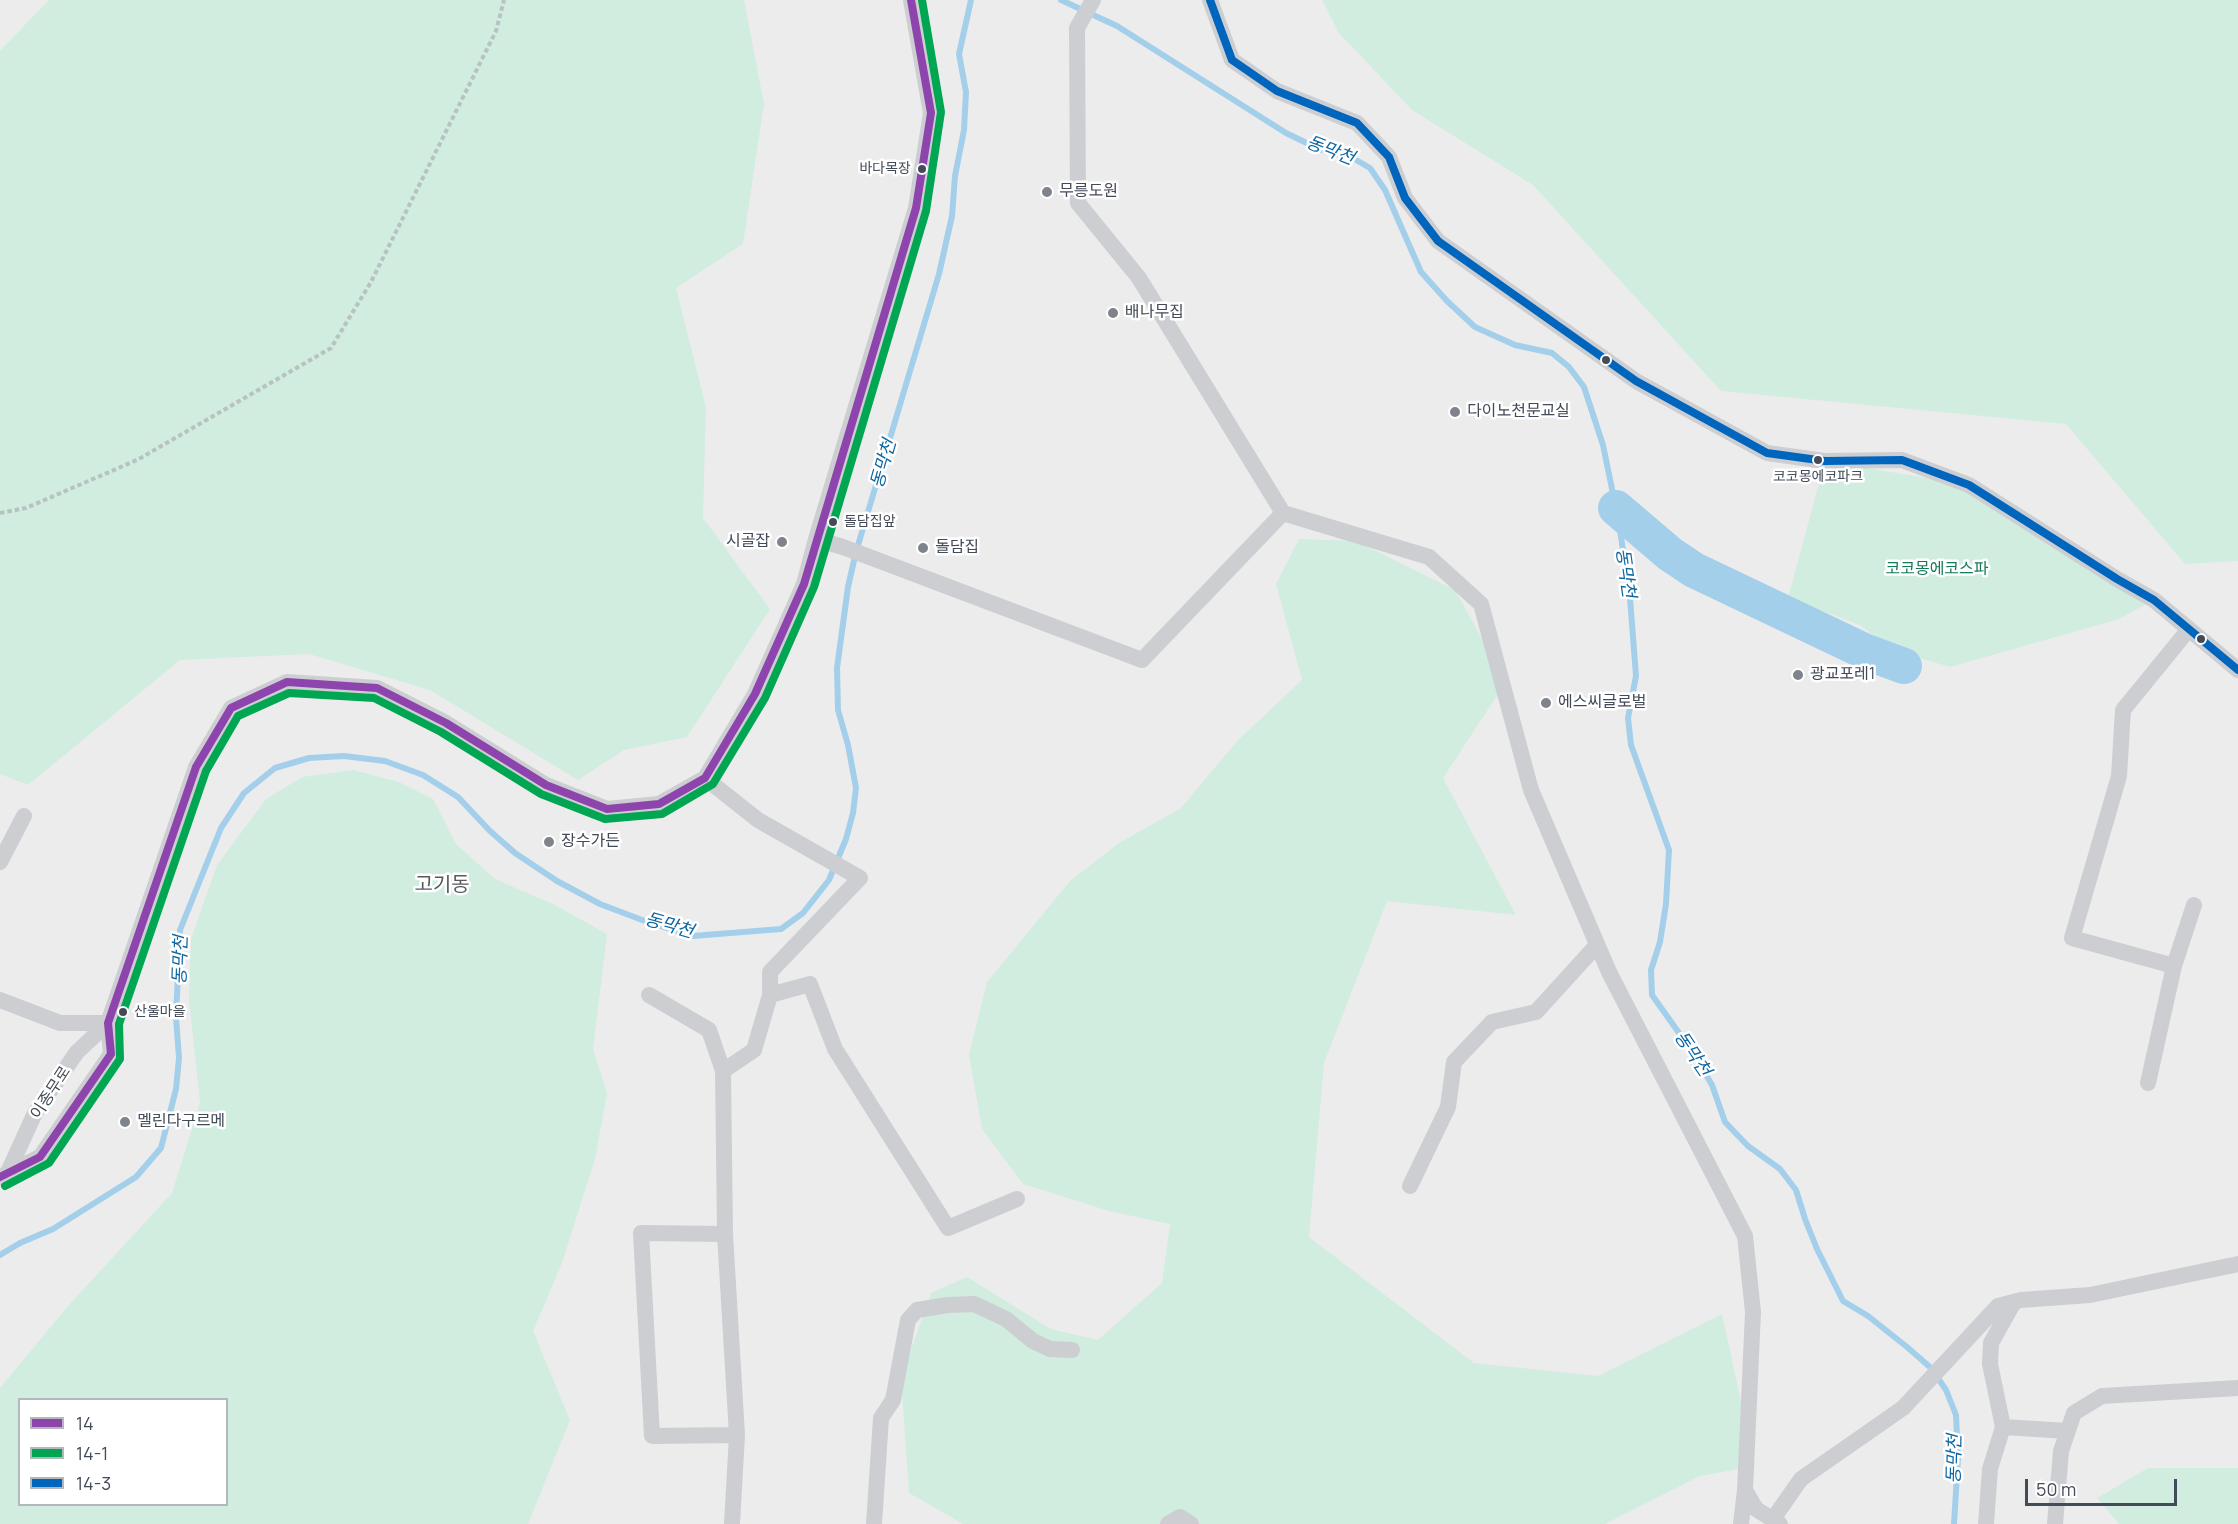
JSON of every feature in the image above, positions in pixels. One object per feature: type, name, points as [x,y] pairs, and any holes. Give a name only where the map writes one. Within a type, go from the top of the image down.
[{"type":"street","name":"이종무로","points":[[4,1175],[40,1157],[111,1054],[108,1023],[196,767],[231,708],[287,682],[377,688],[446,723],[546,785],[607,809],[659,804],[705,778],[755,694],[804,584],[916,208],[931,113],[911,0]]},
{"type":"street","points":[[1093,0],[1077,28],[1078,203],[1138,278],[1283,513],[1429,557],[1481,604],[1531,790],[1597,945],[1745,1236],[1753,1312],[1745,1490],[1741,1524]]},
{"type":"street","points":[[1210,0],[1232,60],[1277,91],[1357,123],[1389,157],[1405,198],[1438,241],[1521,297],[1636,381],[1767,453],[1825,461],[1902,460],[1969,485],[2154,600],[2238,670]]},
{"type":"street","points":[[816,539],[843,547],[1142,660],[1283,513]]},
{"type":"street","points":[[2174,966],[2072,938],[2119,776],[2123,710],[2189,629]]},
{"type":"street","points":[[705,778],[758,820],[860,878],[770,972],[770,995],[754,1050],[723,1071]]},
{"type":"street","points":[[0,862],[24,816]]},
{"type":"street","points":[[2148,1083],[2174,966],[2194,905]]},
{"type":"street","points":[[1410,1186],[1448,1107],[1455,1062],[1492,1022],[1536,1012],[1597,945]]},
{"type":"street","points":[[770,995],[810,984],[835,1049],[948,1228],[1017,1199]]},
{"type":"street","points":[[649,995],[709,1030],[723,1071],[725,1234],[737,1435],[732,1524]]},
{"type":"street","points":[[0,1000],[60,1023],[108,1023]]},
{"type":"street","name":"이종무로","points":[[4,1175],[35,1113],[77,1052],[108,1023]]},
{"type":"street","points":[[725,1234],[641,1233],[652,1436],[737,1435]]},
{"type":"street","points":[[1745,1490],[1756,1509],[1777,1522],[1801,1479],[1904,1408],[1998,1306],[2014,1302],[2090,1294],[2238,1264]]},
{"type":"street","points":[[1986,1524],[1990,1469],[2003,1427],[1990,1364],[1991,1343],[2014,1302]]},
{"type":"street","points":[[874,1524],[881,1418],[893,1400],[908,1320],[917,1310],[974,1304],[1006,1319],[1033,1341],[1050,1349],[1072,1350]]},
{"type":"street","points":[[2055,1524],[2061,1451],[2074,1413],[2102,1396],[2238,1388]]},
{"type":"street","points":[[2003,1427],[2068,1431]]},
{"type":"street","points":[[1168,1524],[1180,1516],[1191,1524]]},
{"type":"path","points":[[0,513],[26,508],[137,460],[331,348],[371,282],[486,52],[496,31],[504,0]]},
{"type":"green space","points":[[49,0],[744,0],[764,104],[743,244],[676,288],[706,407],[703,518],[770,609],[687,737],[624,750],[578,780],[430,690],[309,654],[180,660],[28,785],[0,774],[0,51]]},
{"type":"green space","points":[[1322,0],[2238,0],[2238,561],[2185,564],[2066,424],[1721,391],[1533,185],[1412,110],[1339,33]]},
{"type":"green space","name":"코코몽에코스파","points":[[1825,461],[1969,485],[2154,600],[2119,619],[1950,667],[1892,650],[1860,625],[1788,598]]},
{"type":"green space","points":[[1299,539],[1356,541],[1455,590],[1506,682],[1443,778],[1516,915],[1387,901],[1324,1063],[1309,1237],[1474,1363],[1598,1376],[1722,1314],[1755,1466],[1700,1476],[1605,1524],[963,1524],[909,1493],[901,1378],[931,1293],[967,1277],[1051,1329],[1098,1340],[1162,1283],[1170,1224],[1109,1211],[1023,1184],[982,1129],[969,1055],[987,982],[1070,881],[1119,843],[1181,808],[1237,741],[1302,680],[1276,584]]},
{"type":"green space","points":[[353,770],[399,782],[433,799],[456,844],[495,879],[555,905],[607,934],[593,1049],[607,1093],[595,1159],[562,1263],[533,1331],[570,1420],[528,1524],[0,1524],[0,1388],[68,1306],[172,1193],[200,1103],[189,1000],[191,939],[217,865],[266,799],[302,777]]},
{"type":"green space","points":[[2148,1468],[2238,1468],[2238,1524],[2119,1524],[2097,1498]]},
{"type":"waterway","name":"동막천","points":[[0,1255],[20,1243],[53,1229],[136,1177],[161,1148],[176,1089],[179,1058],[176,1017],[180,930],[221,828],[244,793],[275,768],[309,758],[344,756],[385,761],[423,775],[458,797],[490,831],[515,853],[557,881],[600,904],[693,936],[781,929],[803,913],[829,880],[846,839],[853,813],[856,788],[848,745],[838,710],[837,668],[848,587],[856,552],[939,274],[952,216],[955,176],[964,130],[966,92],[959,54],[971,0]]},
{"type":"waterway","name":"동막천","points":[[1061,0],[1117,26],[1286,133],[1319,149],[1351,157],[1370,168],[1385,190],[1421,272],[1447,301],[1475,327],[1515,345],[1552,353],[1569,367],[1584,387],[1603,445],[1619,523],[1630,598],[1636,676],[1628,718],[1631,745],[1669,850],[1666,904],[1660,942],[1651,970],[1652,995],[1694,1054],[1712,1085],[1725,1122],[1748,1146],[1780,1169],[1796,1190],[1817,1249],[1843,1301],[1868,1316],[1907,1347],[1931,1368],[1946,1390],[1956,1415],[1958,1459],[1954,1524]]},
{"type":"waterway","name":"동막천","points":[[1616,508],[1670,554],[1694,570],[1866,652],[1904,666]]},
{"type":"transit line","name":"14","points":[[0,1177],[40,1157],[111,1054],[108,1023],[196,767],[231,708],[287,682],[377,688],[446,723],[546,785],[607,809],[659,804],[705,778],[755,694],[804,584],[916,208],[931,113],[911,0]]},
{"type":"transit line","name":"14-1","points":[[5,1186],[49,1163],[120,1059],[119,1024],[206,771],[238,716],[289,693],[374,698],[441,732],[541,794],[605,819],[662,814],[713,784],[765,698],[814,587],[926,211],[941,112],[922,0]]},
{"type":"transit line","name":"14-3","points":[[1210,0],[1232,60],[1277,91],[1357,123],[1389,157],[1405,198],[1438,241],[1636,381],[1767,453],[1825,461],[1902,460],[1969,485],[2154,600],[2238,670]]},
{"type":"place","name":"바다목장","points":[[922,169]]},
{"type":"place","name":"무릉도원","points":[[1047,192]]},
{"type":"place","name":"배나무집","points":[[1113,313]]},
{"type":"place","name":"다이노천문교실","points":[[1455,412]]},
{"type":"place","name":"코코몽에코파크","points":[[1818,460]]},
{"type":"place","name":"돌담집앞","points":[[833,522]]},
{"type":"place","name":"시골잡","points":[[782,542]]},
{"type":"place","name":"돌담집","points":[[923,548]]},
{"type":"place","name":"광교포레1","points":[[1798,675]]},
{"type":"place","name":"에스씨글로벌","points":[[1546,703]]},
{"type":"place","name":"장수가든","points":[[549,842]]},
{"type":"place","name":"산울마을","points":[[123,1012]]},
{"type":"place","name":"멜린다구르메","points":[[125,1122]]},
{"type":"district","name":"고기동","points":[[442,885]]}]
